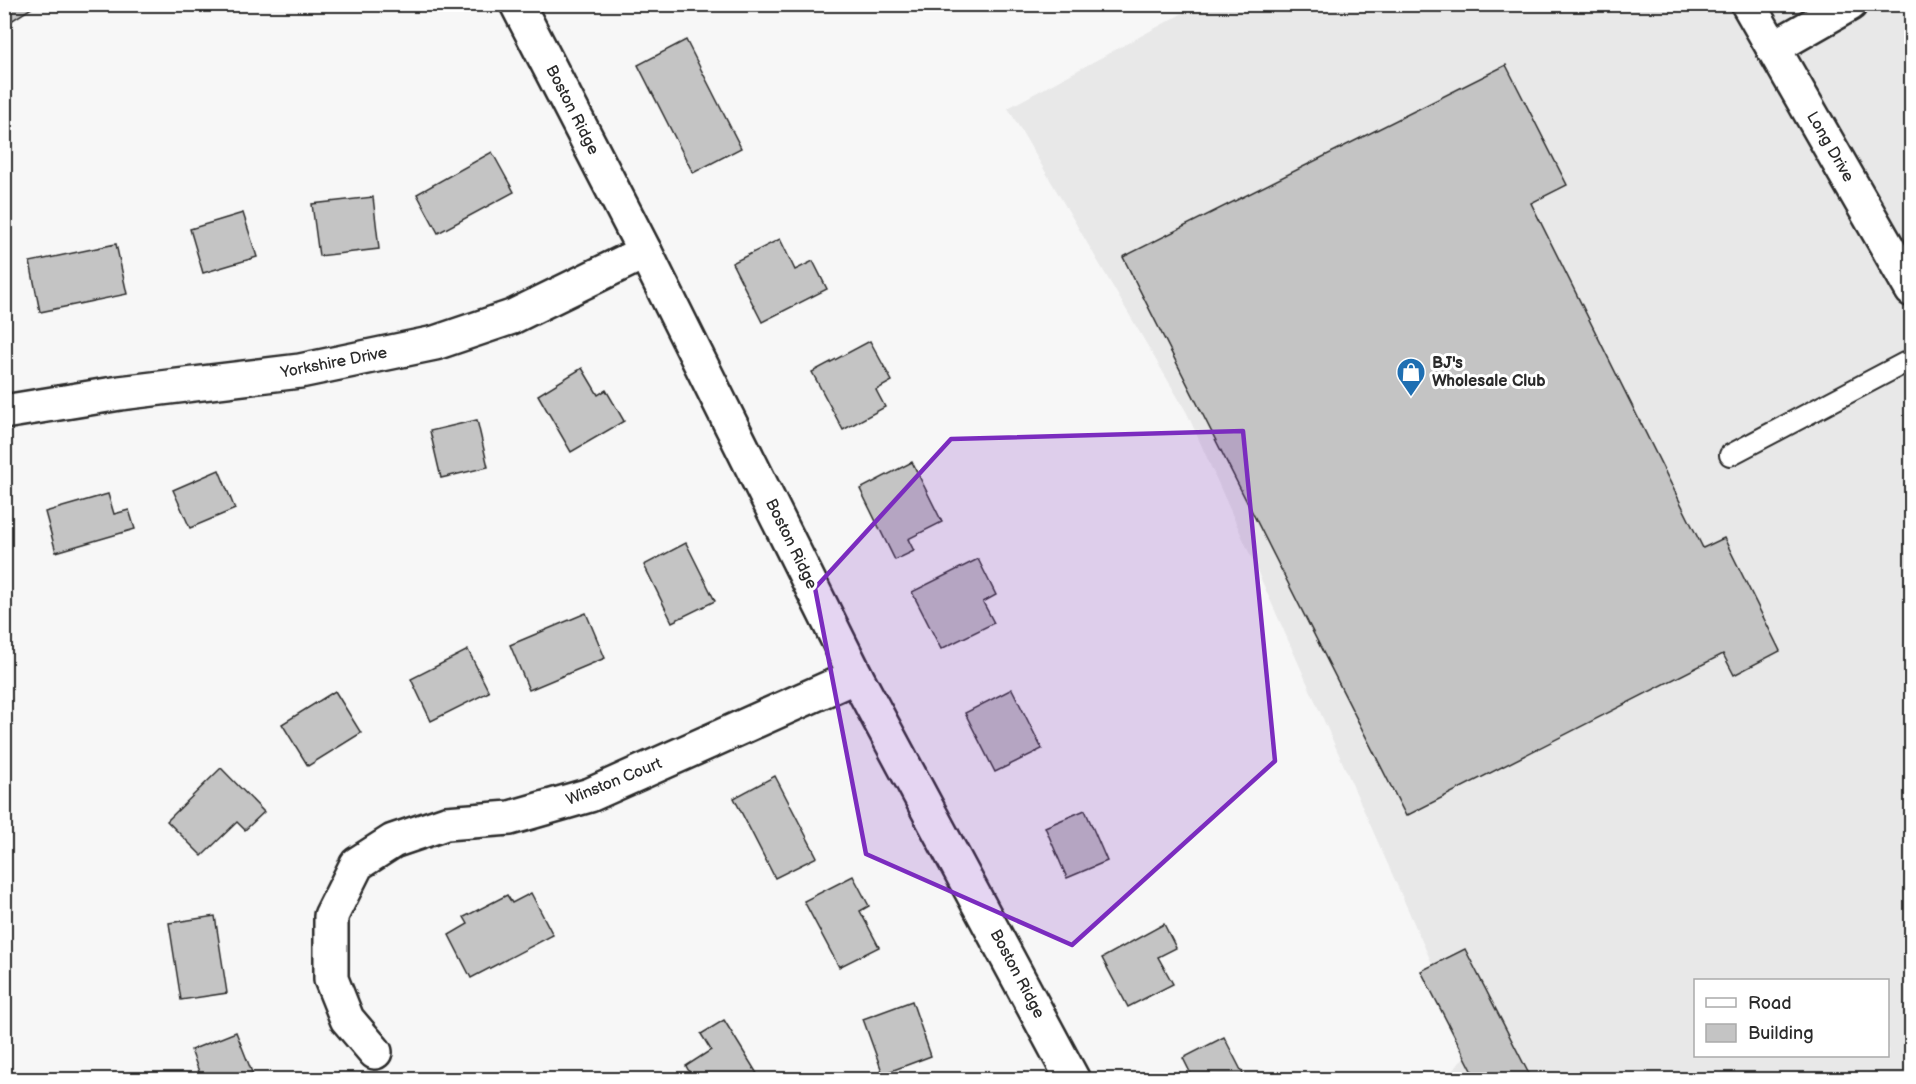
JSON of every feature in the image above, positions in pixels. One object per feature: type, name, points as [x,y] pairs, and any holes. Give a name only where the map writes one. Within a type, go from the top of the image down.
[{"type":"street","name":"Boston Ridge","points":[[517,4],[645,252],[856,676],[1073,1080]]},
{"type":"street","name":"Long Drive","points":[[1748,4],[1911,290]]},
{"type":"street","points":[[1773,48],[1850,4]]},
{"type":"street","name":"Yorkshire Drive","points":[[4,412],[120,393],[300,371],[435,343],[512,317],[645,252]]},
{"type":"street","name":"Winston Court","points":[[375,1052],[346,1018],[331,979],[331,916],[357,864],[393,841],[446,823],[510,818],[590,795],[856,676]]},
{"type":"lane","points":[[1730,455],[1911,359]]},
{"type":"highlighted area","points":[[1243,431],[1275,761],[1072,945],[866,854],[815,588],[951,439]]},
{"type":"shaded area","points":[[1198,5],[1911,5],[1911,1079],[1447,1079],[1470,1049],[1187,413],[1008,108]]},
{"type":"building","points":[[4,4],[38,4],[5,25]]},
{"type":"building","points":[[686,40],[741,148],[693,173],[638,65]]},
{"type":"building","name":"BJ's Wholesale Club","points":[[1506,65],[1567,185],[1531,203],[1703,548],[1724,538],[1780,651],[1734,675],[1723,654],[1406,816],[1123,257]]},
{"type":"building","points":[[492,152],[514,192],[438,233],[417,194]]},
{"type":"building","points":[[373,197],[379,249],[319,256],[312,204]]},
{"type":"building","points":[[243,213],[257,257],[203,273],[190,229]]},
{"type":"building","points":[[780,239],[795,270],[813,261],[827,289],[762,322],[732,263]]},
{"type":"building","points":[[116,244],[127,294],[40,312],[30,262]]},
{"type":"building","points":[[870,341],[892,381],[876,390],[885,407],[843,430],[812,372]]},
{"type":"building","points":[[582,368],[598,395],[606,390],[624,421],[571,452],[538,395]]},
{"type":"building","points":[[477,420],[488,467],[441,478],[430,431]]},
{"type":"building","points":[[912,462],[942,522],[908,539],[914,551],[895,560],[860,489]]},
{"type":"building","points":[[219,470],[235,509],[190,528],[173,490]]},
{"type":"building","points":[[108,494],[114,514],[129,510],[135,529],[56,552],[45,512]]},
{"type":"building","points":[[686,543],[715,601],[672,622],[644,565]]},
{"type":"building","points":[[978,559],[996,595],[983,602],[994,623],[941,649],[912,592]]},
{"type":"building","points":[[586,613],[605,658],[529,690],[510,645]]},
{"type":"building","points":[[468,650],[489,692],[431,721],[411,679]]},
{"type":"building","points":[[1012,689],[1042,749],[995,772],[965,713]]},
{"type":"building","points":[[335,691],[361,733],[308,766],[282,724]]},
{"type":"building","points":[[221,768],[264,812],[245,830],[237,822],[202,856],[167,821]]},
{"type":"building","points":[[775,776],[817,857],[775,878],[734,798]]},
{"type":"building","points":[[1085,810],[1107,861],[1067,878],[1045,827]]},
{"type":"building","points":[[853,876],[869,906],[860,911],[879,947],[839,967],[804,901]]},
{"type":"building","points":[[531,893],[553,935],[471,978],[449,935],[468,924],[464,917],[507,895],[512,903]]},
{"type":"building","points":[[215,916],[227,993],[181,1000],[169,923]]},
{"type":"building","points":[[1164,924],[1176,948],[1158,957],[1173,984],[1128,1007],[1102,958]]},
{"type":"building","points":[[1465,949],[1532,1080],[1477,1080],[1421,971]]},
{"type":"building","points":[[912,1001],[931,1056],[883,1074],[863,1019]]},
{"type":"building","points":[[724,1020],[761,1080],[694,1080],[686,1066],[711,1050],[701,1034]]},
{"type":"building","points":[[236,1032],[255,1080],[202,1080],[191,1050]]},
{"type":"building","points":[[1224,1037],[1246,1080],[1194,1080],[1183,1058]]},
{"type":"place","name":"BJ's Wholesale Club","points":[[1411,398]]}]
